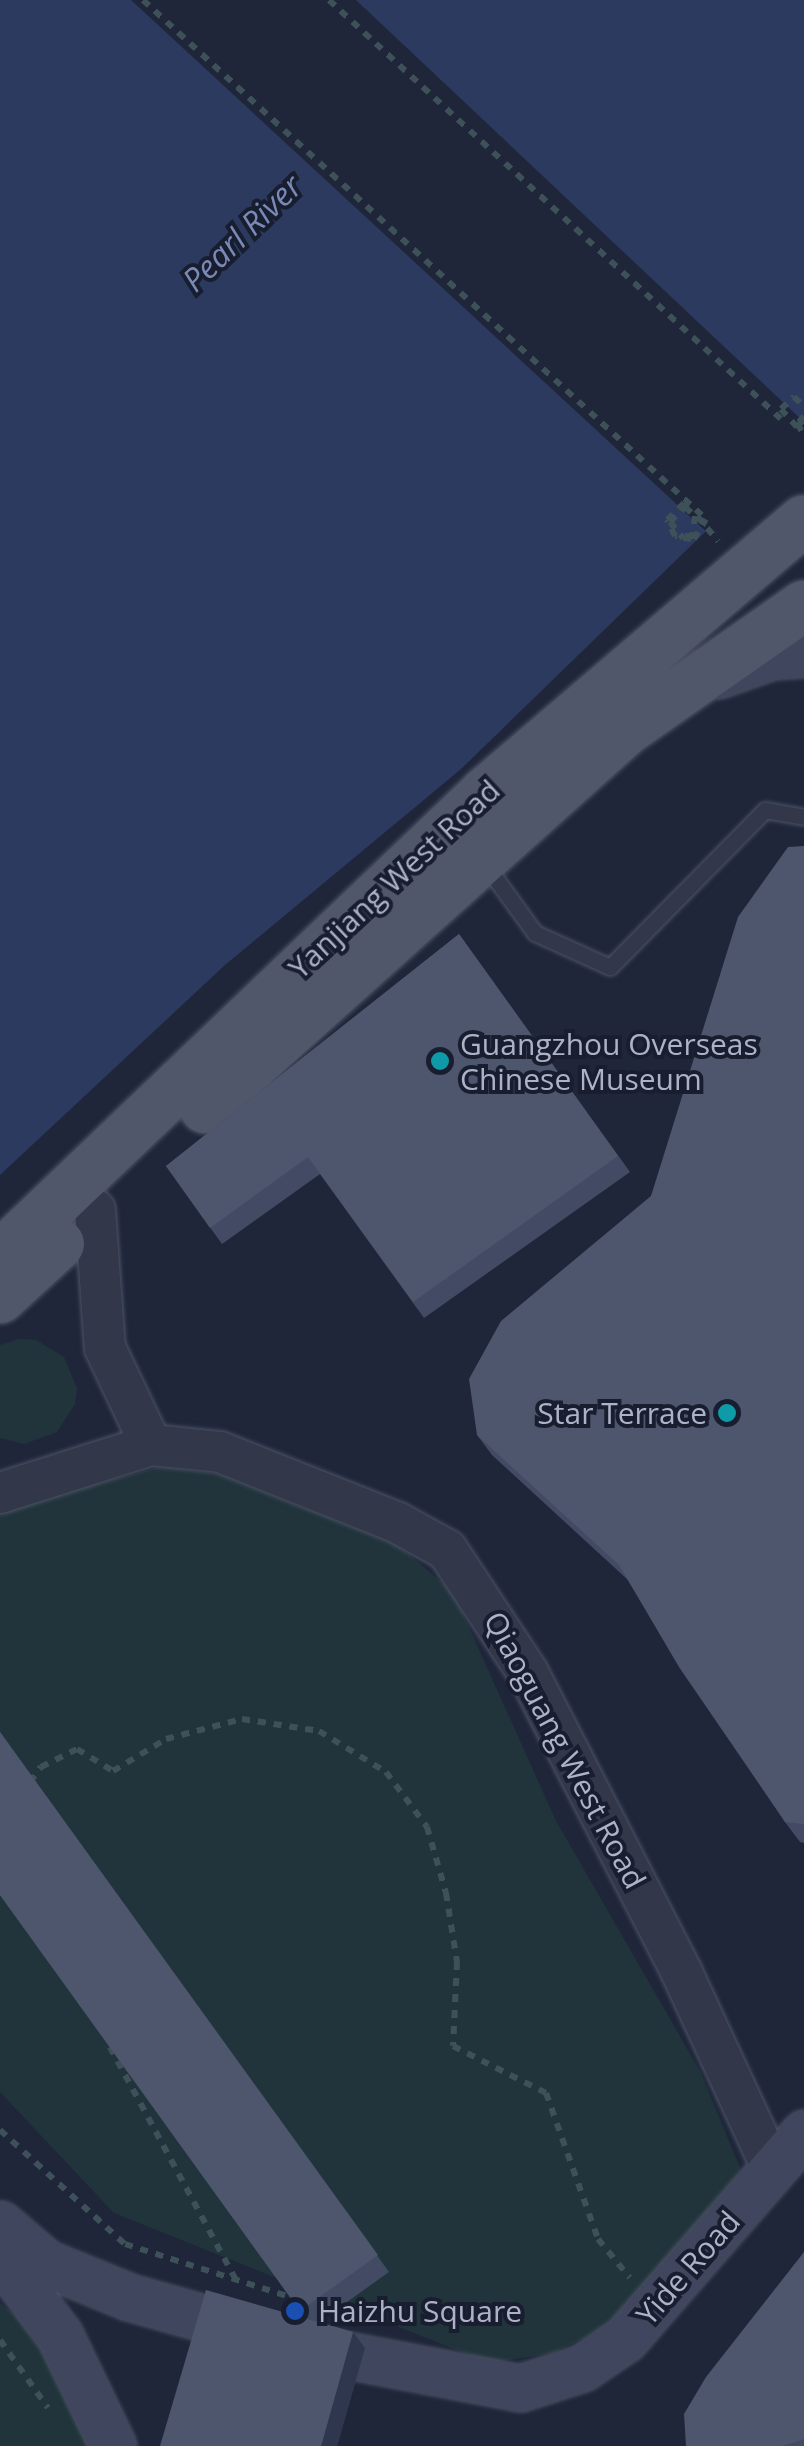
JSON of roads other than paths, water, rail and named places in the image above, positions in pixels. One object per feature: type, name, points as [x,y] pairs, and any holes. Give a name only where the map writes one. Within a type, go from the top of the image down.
[{"type":"main road","name":"Yanjiang West Road","points":[[0,1256],[486,792],[804,520]]},
{"type":"main road","name":"Yanjiang West Road","points":[[0,1298],[480,856],[669,694],[804,606]]},
{"type":"main road","points":[[669,694],[772,656],[804,654]]},
{"type":"main road","name":"Yide Road","points":[[0,2224],[46,2263],[94,2286],[267,2336],[494,2387],[550,2383],[582,2368],[656,2310],[804,2133]]},
{"type":"main road","points":[[0,2256],[34,2293],[60,2336],[113,2446]]},
{"type":"street","points":[[95,1210],[105,1348],[151,1445]]},
{"type":"street","name":"Qiaoguang West Road","points":[[0,1492],[151,1445],[220,1452],[398,1523],[446,1550],[528,1673],[682,1972],[773,2170]]},
{"type":"lane","points":[[480,856],[535,933],[610,967],[765,810],[804,817]]},
{"type":"water","name":"Pearl River","points":[[0,0],[804,0],[804,436],[461,769],[225,965],[0,1175]]},
{"type":"place","name":"Guangzhou Overseas Chinese Museum","points":[[440,1061]]},
{"type":"place","name":"Star Terrace","points":[[727,1413]]},
{"type":"place","name":"Haizhu Square","points":[[295,2311]]}]
